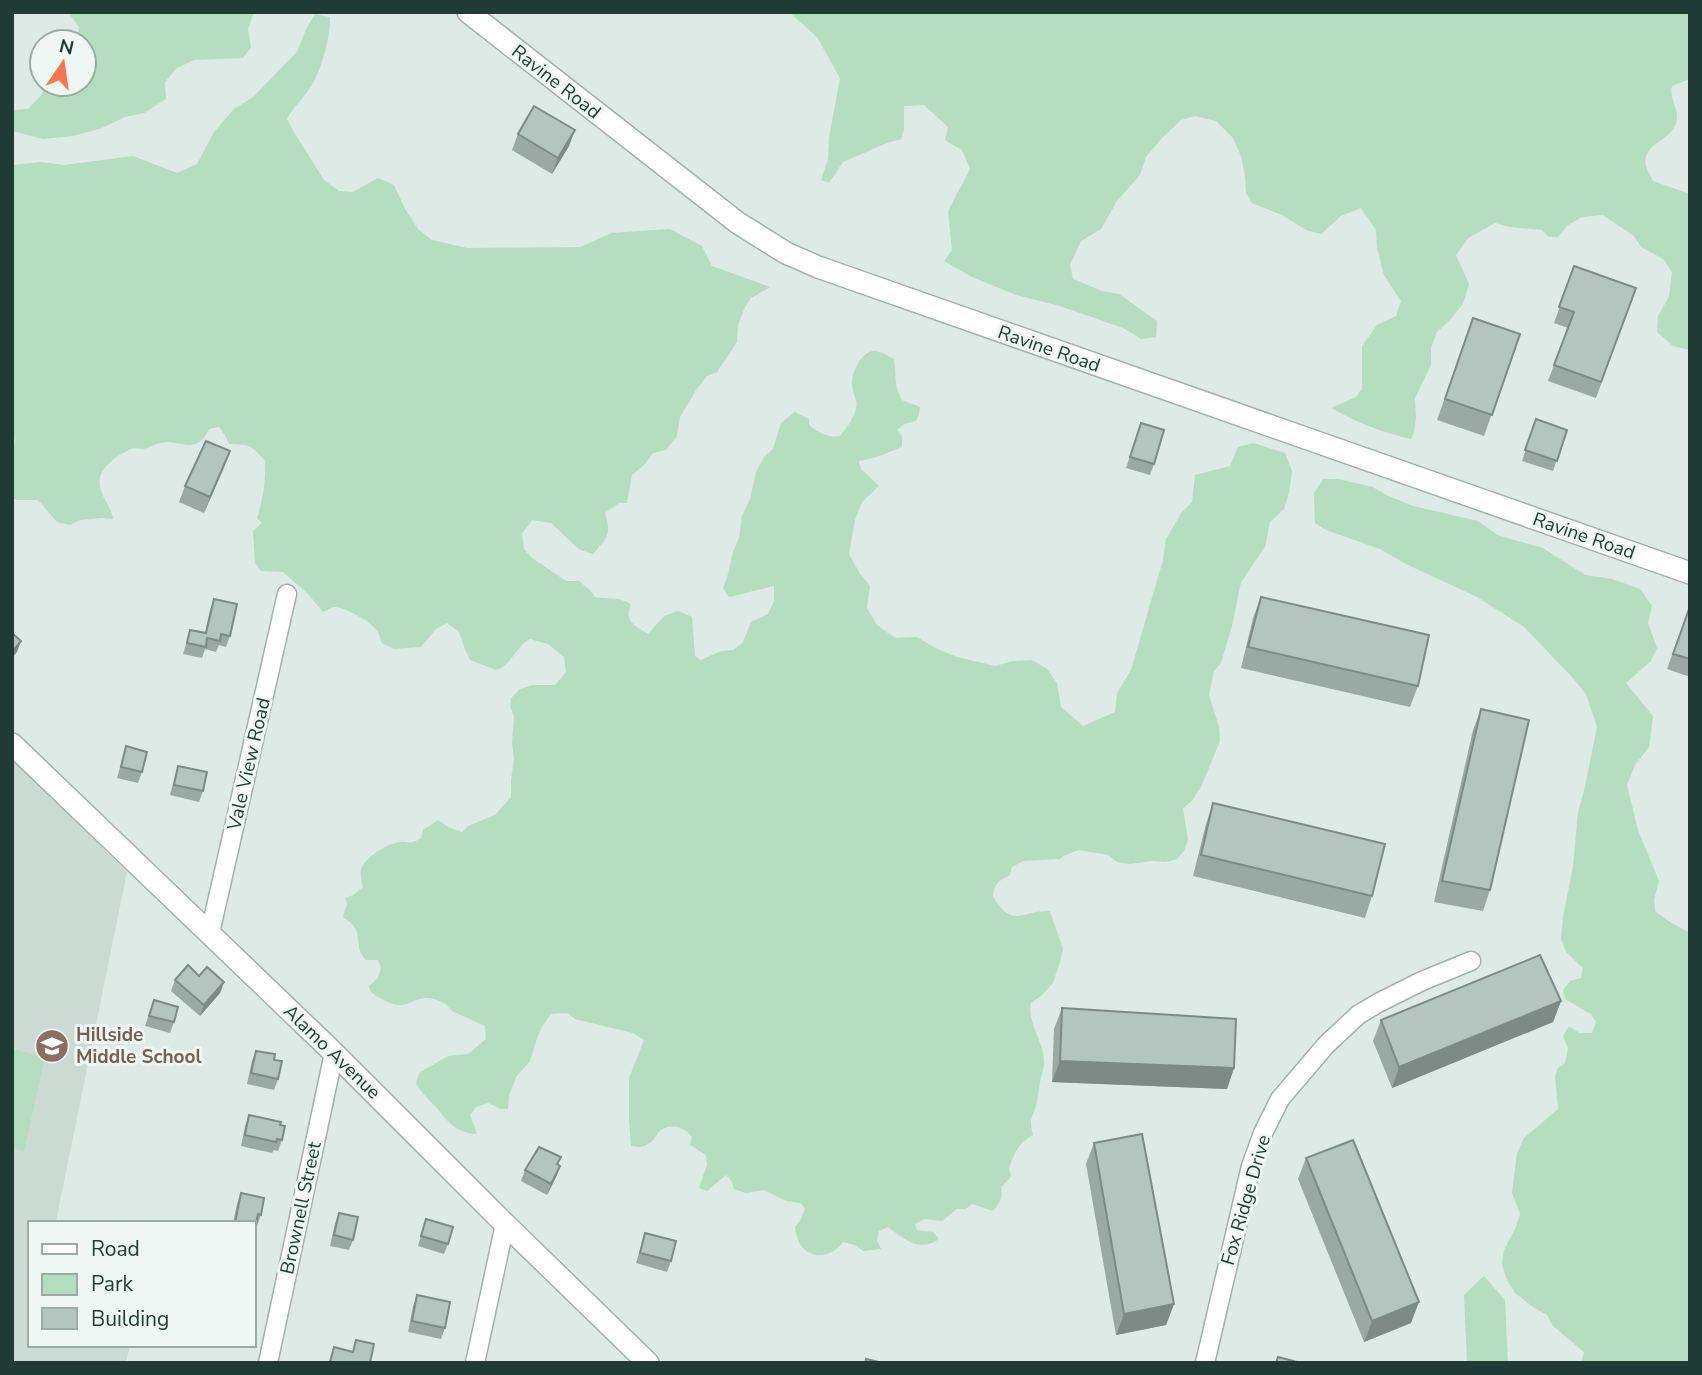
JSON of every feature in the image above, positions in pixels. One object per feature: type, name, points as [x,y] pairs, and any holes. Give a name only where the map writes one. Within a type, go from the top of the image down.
[{"type":"street","name":"Ravine Road","points":[[468,12],[738,223],[786,253],[818,267],[1690,573]]},
{"type":"street","name":"Vale View Road","points":[[210,933],[287,594]]},
{"type":"street","name":"Alamo Avenue","points":[[12,744],[334,1053],[648,1363]]},
{"type":"street","name":"Fox Ridge Drive","points":[[1205,1363],[1251,1166],[1280,1099],[1326,1045],[1358,1015],[1422,981],[1471,961]]},
{"type":"street","name":"Brownell Street","points":[[268,1363],[334,1053]]},
{"type":"street","points":[[475,1363],[505,1224]]},
{"type":"shaded area","name":"Hillside Middle School","points":[[12,760],[127,872],[56,1221],[28,1221],[28,1347],[130,1347],[126,1363],[12,1363]]},
{"type":"green space","points":[[68,12],[254,12],[248,29],[251,47],[243,58],[194,60],[177,68],[165,82],[166,99],[144,113],[73,136],[43,139],[12,131],[12,110],[28,109],[38,98],[98,98],[98,28],[79,27]]},
{"type":"green space","points":[[789,12],[1690,12],[1690,79],[1672,86],[1677,114],[1675,126],[1653,146],[1646,158],[1653,181],[1690,194],[1690,350],[1673,346],[1657,332],[1658,316],[1669,297],[1672,272],[1663,259],[1641,247],[1634,236],[1603,215],[1582,217],[1568,225],[1558,237],[1549,237],[1542,230],[1495,223],[1468,238],[1456,255],[1469,284],[1463,304],[1437,332],[1431,348],[1431,365],[1415,398],[1416,418],[1411,439],[1350,418],[1331,408],[1356,397],[1362,389],[1362,346],[1377,325],[1396,316],[1401,301],[1384,275],[1377,248],[1376,230],[1361,208],[1341,216],[1321,234],[1306,230],[1282,215],[1252,203],[1246,193],[1241,156],[1233,138],[1216,121],[1195,116],[1181,120],[1146,157],[1140,175],[1117,201],[1101,229],[1081,241],[1070,265],[1073,279],[1102,291],[1119,294],[1157,321],[1156,337],[1141,339],[1123,328],[1060,306],[1016,295],[972,277],[944,261],[952,250],[948,211],[970,169],[962,150],[945,140],[948,127],[924,105],[904,106],[901,139],[843,162],[829,183],[821,180],[828,159],[840,78],[817,37]]},
{"type":"green space","points":[[315,14],[330,17],[325,51],[313,83],[287,119],[324,180],[339,191],[353,192],[378,178],[394,185],[418,229],[432,240],[467,248],[581,247],[611,233],[670,229],[702,246],[712,266],[770,287],[751,298],[745,307],[738,325],[737,342],[717,372],[707,376],[696,390],[680,417],[677,436],[666,450],[653,453],[632,475],[627,503],[619,503],[605,513],[607,535],[593,554],[580,550],[551,523],[532,520],[522,534],[524,549],[532,558],[566,581],[579,581],[595,597],[618,599],[631,604],[630,619],[648,634],[664,616],[678,611],[692,617],[695,656],[701,660],[721,651],[733,650],[743,642],[751,622],[768,614],[774,601],[774,586],[729,597],[723,588],[756,472],[764,457],[773,449],[781,423],[795,412],[809,419],[809,425],[820,433],[840,436],[856,408],[852,386],[855,370],[860,360],[873,351],[894,359],[896,384],[902,400],[920,407],[916,421],[904,424],[897,430],[902,436],[902,447],[859,461],[861,469],[879,486],[862,502],[855,520],[849,554],[870,586],[867,608],[877,625],[895,638],[917,637],[957,657],[995,666],[1032,660],[1047,669],[1057,683],[1061,707],[1083,726],[1115,712],[1117,693],[1131,670],[1163,560],[1166,539],[1182,512],[1192,502],[1195,475],[1230,466],[1238,447],[1253,443],[1285,453],[1292,471],[1284,509],[1270,522],[1265,547],[1241,582],[1221,663],[1214,671],[1209,695],[1219,727],[1220,741],[1201,787],[1192,801],[1183,808],[1188,840],[1184,851],[1177,859],[1166,862],[1130,864],[1117,862],[1108,855],[1079,850],[1060,859],[1023,861],[1012,867],[1010,875],[996,885],[993,896],[1006,913],[1018,916],[1050,911],[1063,949],[1053,983],[1031,1003],[1031,1018],[1044,1063],[1031,1119],[1033,1135],[1020,1145],[1015,1154],[1009,1169],[1011,1177],[1001,1187],[1000,1200],[993,1211],[972,1204],[966,1209],[957,1209],[942,1221],[925,1219],[915,1224],[917,1230],[933,1232],[939,1239],[925,1245],[912,1243],[888,1227],[879,1231],[877,1240],[881,1249],[863,1251],[855,1245],[843,1242],[828,1254],[810,1253],[800,1244],[795,1229],[805,1209],[801,1203],[786,1201],[764,1190],[746,1193],[734,1189],[726,1175],[707,1191],[699,1188],[707,1165],[706,1155],[690,1145],[692,1137],[685,1131],[678,1127],[664,1128],[646,1145],[631,1146],[629,1078],[644,1040],[633,1033],[575,1019],[567,1013],[551,1014],[543,1025],[530,1061],[516,1077],[509,1096],[508,1109],[488,1103],[476,1107],[470,1115],[477,1134],[463,1131],[453,1125],[416,1084],[419,1073],[448,1056],[468,1054],[486,1039],[485,1026],[452,1011],[436,1000],[426,998],[396,1005],[370,991],[369,986],[378,978],[381,968],[378,960],[366,960],[360,952],[355,928],[343,917],[347,904],[345,898],[363,887],[361,870],[370,857],[380,850],[395,843],[416,841],[421,838],[423,830],[438,820],[462,832],[468,826],[495,815],[511,797],[514,717],[510,706],[511,698],[520,689],[533,685],[555,685],[566,672],[564,657],[548,644],[530,639],[506,664],[496,670],[470,660],[459,632],[447,623],[436,629],[421,647],[394,649],[382,643],[375,628],[358,616],[339,607],[323,612],[308,594],[283,572],[261,571],[255,563],[253,531],[262,523],[257,518],[264,490],[265,461],[250,447],[229,444],[219,427],[209,429],[202,440],[195,444],[165,442],[145,449],[133,448],[112,461],[101,474],[100,484],[113,519],[80,520],[70,525],[57,522],[38,500],[12,498],[12,454],[15,442],[12,427],[12,165],[41,162],[64,165],[133,156],[177,173],[197,164],[214,132],[234,109],[253,97],[297,52]]},
{"type":"green space","points":[[1323,479],[1338,479],[1373,487],[1413,506],[1478,521],[1497,535],[1543,548],[1585,575],[1612,579],[1640,589],[1652,606],[1648,623],[1657,648],[1651,661],[1626,683],[1653,716],[1649,747],[1635,765],[1627,785],[1638,830],[1659,881],[1654,900],[1655,911],[1690,933],[1690,1363],[1581,1363],[1584,1352],[1553,1326],[1547,1315],[1515,1293],[1502,1264],[1504,1250],[1520,1214],[1512,1193],[1517,1153],[1524,1138],[1558,1109],[1555,1076],[1558,1068],[1565,1063],[1568,1048],[1563,1036],[1569,1026],[1579,1033],[1592,1033],[1596,1022],[1591,1014],[1565,999],[1563,990],[1570,981],[1581,978],[1583,968],[1566,952],[1561,939],[1573,866],[1578,812],[1597,727],[1586,694],[1524,627],[1477,597],[1380,549],[1326,530],[1315,523],[1314,493]]},
{"type":"green space","points":[[12,1049],[45,1057],[24,1151],[12,1148]]},
{"type":"green space","points":[[1484,1276],[1505,1300],[1508,1363],[1467,1363],[1464,1295]]},
{"type":"building","points":[[534,106],[575,130],[558,158],[518,134]]},
{"type":"building","points":[[1574,266],[1636,288],[1601,382],[1554,365],[1574,312],[1559,307]]},
{"type":"building","points":[[1473,318],[1520,334],[1492,415],[1445,399]]},
{"type":"building","points":[[1536,419],[1567,430],[1557,461],[1525,450]]},
{"type":"building","points":[[1141,423],[1164,430],[1154,464],[1130,457]]},
{"type":"building","points":[[206,441],[230,451],[210,497],[185,486]]},
{"type":"building","points":[[1261,597],[1429,635],[1418,686],[1248,647]]},
{"type":"building","points":[[214,599],[237,604],[230,636],[221,634],[220,641],[207,638],[206,647],[187,643],[190,630],[206,633]]},
{"type":"building","points":[[1690,610],[1690,659],[1673,654]]},
{"type":"building","points":[[12,633],[21,641],[12,652]]},
{"type":"building","points":[[1481,709],[1529,720],[1490,890],[1442,881]]},
{"type":"building","points":[[126,746],[147,752],[142,772],[121,767]]},
{"type":"building","points":[[178,766],[207,772],[203,791],[174,785]]},
{"type":"building","points":[[1213,803],[1385,844],[1372,896],[1201,855]]},
{"type":"building","points":[[1540,955],[1561,1001],[1399,1067],[1381,1020]]},
{"type":"building","points":[[188,965],[199,976],[207,967],[224,982],[204,1005],[175,980]]},
{"type":"building","points":[[154,1000],[178,1007],[174,1022],[149,1016]]},
{"type":"building","points":[[1062,1008],[1236,1019],[1234,1068],[1060,1061]]},
{"type":"building","points":[[256,1051],[275,1054],[274,1060],[282,1061],[278,1079],[251,1073]]},
{"type":"building","points":[[249,1115],[281,1122],[280,1125],[285,1126],[282,1140],[277,1139],[276,1142],[245,1135]]},
{"type":"building","points":[[1142,1134],[1174,1304],[1124,1314],[1094,1143]]},
{"type":"building","points":[[1353,1140],[1419,1302],[1372,1321],[1306,1158]]},
{"type":"building","points":[[539,1147],[561,1157],[557,1164],[560,1166],[551,1184],[525,1170]]},
{"type":"building","points":[[241,1193],[264,1198],[261,1215],[258,1214],[256,1224],[256,1221],[235,1221]]},
{"type":"building","points":[[339,1213],[358,1217],[353,1240],[334,1235]]},
{"type":"building","points":[[426,1219],[453,1227],[448,1244],[421,1236]]},
{"type":"building","points":[[645,1233],[676,1241],[671,1261],[640,1253]]},
{"type":"building","points":[[417,1295],[450,1302],[445,1328],[412,1321]]},
{"type":"building","points":[[356,1340],[374,1344],[370,1363],[330,1362],[334,1347],[353,1352]]},
{"type":"building","points":[[1278,1357],[1301,1363],[1276,1363]]},
{"type":"building","points":[[866,1359],[883,1363],[865,1363]]},
{"type":"place","name":"Hillside Middle School","points":[[52,1046]]}]
